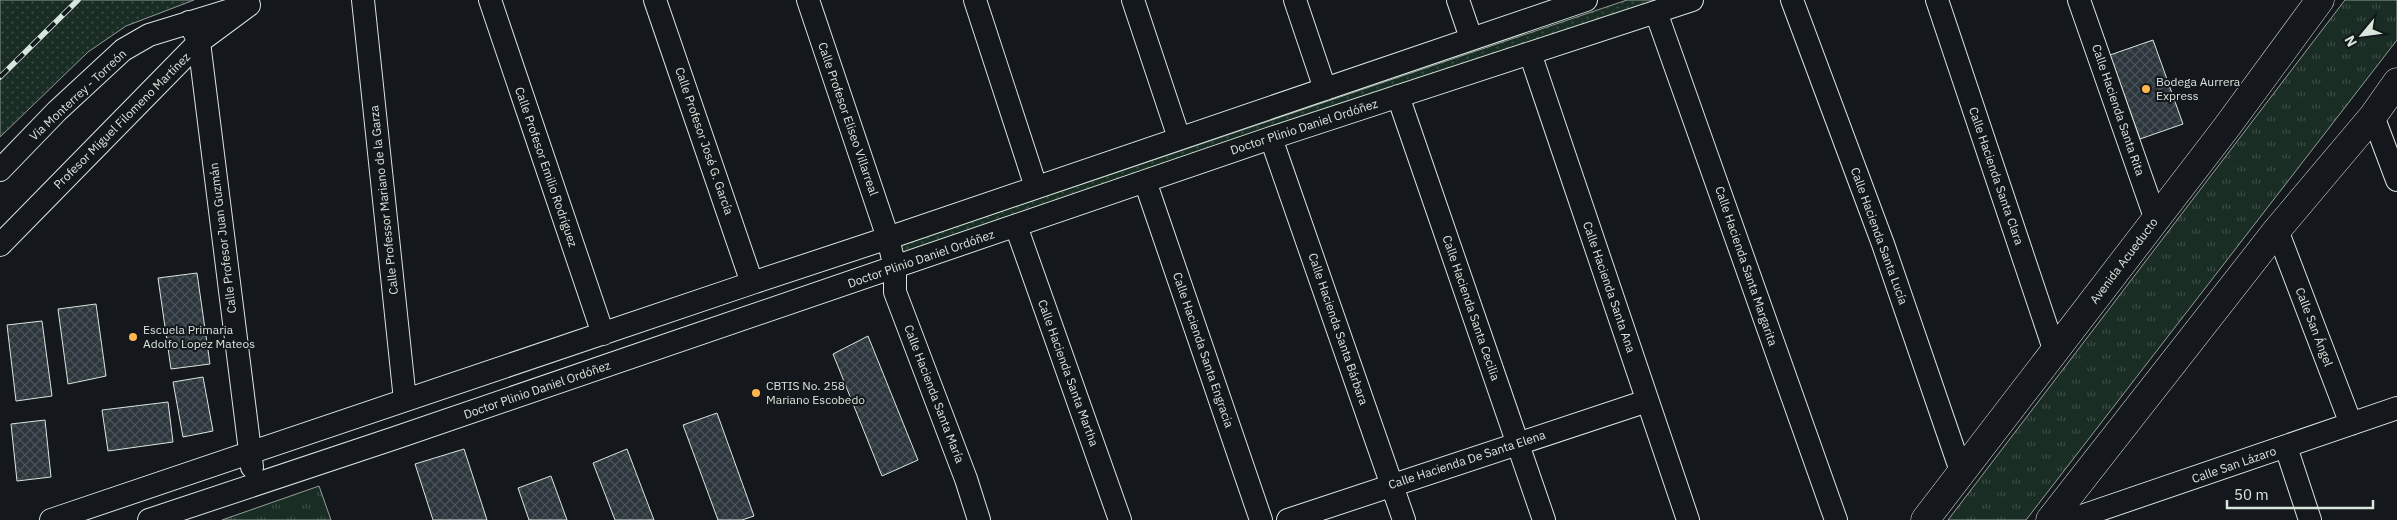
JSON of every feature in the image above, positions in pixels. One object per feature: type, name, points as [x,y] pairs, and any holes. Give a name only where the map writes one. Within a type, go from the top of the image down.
[{"type":"main road","name":"Avenida Acueducto","points":[[1925,520],[2156,220],[2320,0]]},
{"type":"main road","points":[[2050,520],[2277,230],[2373,116],[2397,82]]},
{"type":"street","name":"Calle Professor Mariano de la Garza","points":[[363,0],[405,400]]},
{"type":"street","name":"Calle Profesor Emilio Rodríguez","points":[[490,0],[603,334]]},
{"type":"street","name":"Calle Profesor José G. García","points":[[656,0],[752,283]]},
{"type":"street","name":"Calle Profesor Eliseo Villarreal","points":[[808,0],[888,238],[896,268]]},
{"type":"street","points":[[975,0],[1036,188]]},
{"type":"street","points":[[1134,0],[1179,138]]},
{"type":"street","points":[[1295,0],[1325,89]]},
{"type":"street","points":[[1458,0],[1471,38]]},
{"type":"street","points":[[51,520],[1036,188],[1586,0]]},
{"type":"street","name":"Doctor Plinio Daniel Ordóñez","points":[[149,520],[255,486],[896,268],[1271,138],[1692,0]]},
{"type":"street","name":"Calle Hacienda Santa Lucía","points":[[1792,0],[1883,244],[1962,474]]},
{"type":"street","name":"Calle Hacienda Santa Clara","points":[[1937,0],[2055,352]]},
{"type":"street","name":"Calle Hacienda Santa Rita","points":[[2079,0],[2156,220]]},
{"type":"street","name":"Via Monterrey - Torreón","points":[[0,170],[57,111],[123,50],[149,35],[255,3]]},
{"type":"street","name":"Profesor Miguel Filomeno Martínez","points":[[0,244],[200,42],[255,3]]},
{"type":"street","name":"Calle Hacienda Santa Margarita","points":[[1656,12],[1836,520]]},
{"type":"street","name":"Calle Profesor Juan Guzmán","points":[[189,22],[200,42],[255,486]]},
{"type":"street","name":"Calle Hacienda Santa Ana","points":[[1530,53],[1688,520]]},
{"type":"street","name":"Calle Hacienda Santa Cecilia","points":[[1398,96],[1544,520]]},
{"type":"street","points":[[2373,116],[2397,180]]},
{"type":"street","name":"Calle Hacienda Santa Bárbara","points":[[1271,138],[1404,520]]},
{"type":"street","name":"Calle Hacienda Santa Engracia","points":[[1145,181],[1261,520]]},
{"type":"street","name":"Calle Hacienda Santa Martha","points":[[1016,226],[1120,520]]},
{"type":"street","name":"Calle San Ángel","points":[[2277,230],[2351,424]]},
{"type":"street","name":"Calle Hacienda Santa María","points":[[896,268],[895,292],[966,479],[979,520]]},
{"type":"street","name":"Calle Hacienda De Santa Elena","points":[[1288,520],[1647,400]]},
{"type":"street","name":"Calle San Lázaro","points":[[2070,520],[2397,408]]},
{"type":"street","points":[[2286,447],[2310,520]]},
{"type":"green space","points":[[0,0],[194,0],[126,26],[88,52],[0,137]]},
{"type":"green space","points":[[1627,0],[1664,0],[904,256],[899,246]]},
{"type":"green space","points":[[2345,0],[2397,0],[2397,40],[2026,520],[1948,520]]},
{"type":"green space","points":[[319,486],[331,520],[222,520]]},
{"type":"building","name":"Bodega Aurrera Express","points":[[2153,40],[2183,124],[2140,139],[2110,55]]},
{"type":"building","points":[[197,273],[210,364],[171,369],[158,278]]},
{"type":"building","points":[[96,304],[106,376],[68,384],[58,309]]},
{"type":"building","points":[[42,321],[52,396],[16,401],[7,325]]},
{"type":"building","points":[[868,336],[918,460],[882,476],[833,354]]},
{"type":"building","points":[[203,377],[213,431],[183,437],[173,382]]},
{"type":"building","points":[[168,402],[173,442],[108,451],[102,410]]},
{"type":"building","points":[[717,413],[754,516],[742,520],[718,520],[683,425]]},
{"type":"building","points":[[45,420],[51,477],[17,481],[11,424]]},
{"type":"building","points":[[464,449],[487,520],[433,520],[415,464]]},
{"type":"building","points":[[627,449],[654,520],[615,520],[593,463]]},
{"type":"building","points":[[551,476],[567,520],[529,520],[518,488]]},
{"type":"railway","points":[[0,77],[78,0]]},
{"type":"place","name":"Bodega Aurrera Express","points":[[2146,89]]},
{"type":"place","name":"Escuela Primaria Adolfo Lopez Mateos","points":[[133,337]]},
{"type":"place","name":"CBTIS No. 258 Mariano Escobedo","points":[[756,393]]}]
